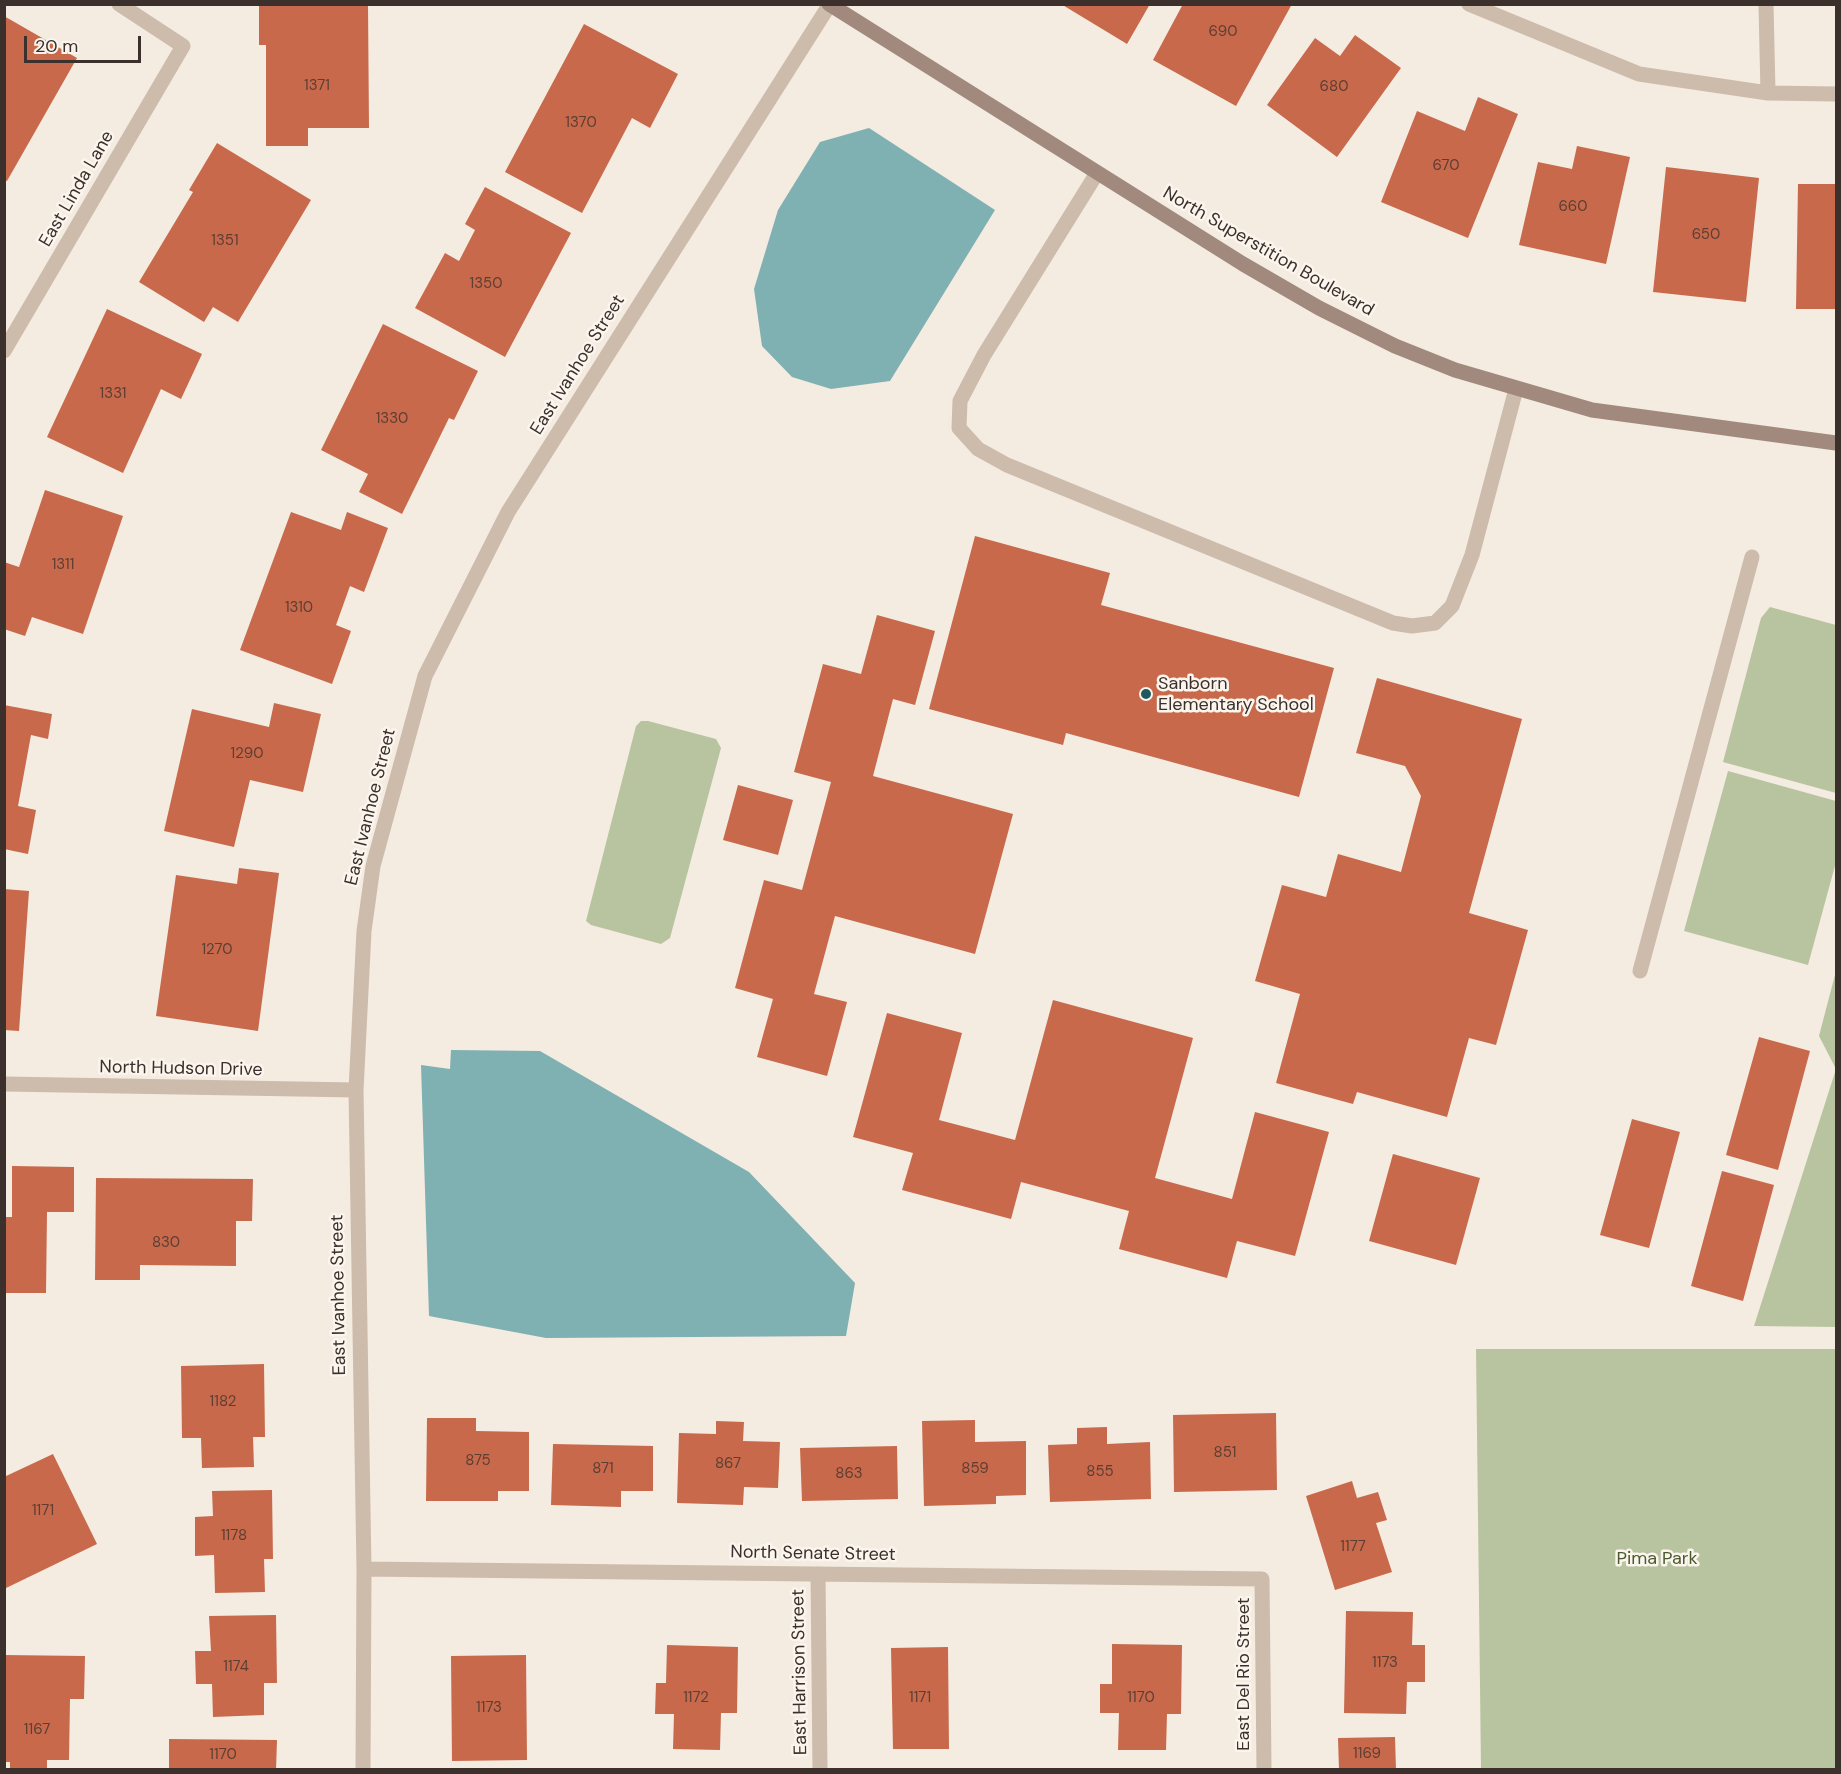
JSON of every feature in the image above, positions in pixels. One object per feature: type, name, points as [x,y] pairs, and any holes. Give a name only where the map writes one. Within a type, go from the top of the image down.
[{"type":"street","name":"East Linda Lane","points":[[4,351],[183,46],[119,4]]},
{"type":"street","points":[[1469,4],[1639,74],[1768,93],[1836,94]]},
{"type":"street","points":[[1766,4],[1768,93]]},
{"type":"street","name":"North Superstition Boulevard","points":[[830,5],[1097,173],[1318,308],[1405,350],[1516,389],[1592,410],[1836,443]]},
{"type":"street","name":"East Ivanhoe Street","points":[[363,1770],[364,1569],[356,1090],[364,931],[373,866],[425,676],[508,512],[830,5]]},
{"type":"street","points":[[1097,173],[984,355],[960,401],[959,428],[978,449],[1007,465],[1393,623],[1412,626],[1435,622],[1452,606],[1472,555],[1516,389]]},
{"type":"street","points":[[1640,971],[1752,557]]},
{"type":"street","name":"North Hudson Drive","points":[[4,1084],[356,1090]]},
{"type":"street","name":"North Senate Street","points":[[364,1569],[1262,1579]]},
{"type":"street","name":"East Harrison Street","points":[[818,1574],[820,1770]]},
{"type":"street","name":"East Del Rio Street","points":[[1262,1579],[1264,1770]]},
{"type":"green space","points":[[1770,607],[1836,625],[1836,793],[1723,762],[1761,618]]},
{"type":"green space","points":[[641,721],[716,739],[721,748],[670,938],[661,944],[591,925],[586,921],[636,726]]},
{"type":"green space","points":[[1728,771],[1836,801],[1836,862],[1808,965],[1684,931]]},
{"type":"green space","points":[[1836,971],[1836,1069],[1819,1036]]},
{"type":"green space","points":[[1836,1069],[1836,1327],[1754,1326]]},
{"type":"green space","name":"Pima Park","points":[[1476,1349],[1836,1349],[1836,1769],[1481,1769]]},
{"type":"water","points":[[869,128],[995,210],[890,381],[831,389],[792,377],[762,346],[754,289],[778,210],[820,142]]},
{"type":"water","points":[[451,1050],[540,1051],[749,1172],[855,1283],[846,1336],[546,1338],[429,1316],[421,1065],[450,1069]]},
{"type":"building","points":[[259,4],[368,4],[369,128],[308,128],[308,146],[266,146],[266,45],[259,45]]},
{"type":"building","points":[[1061,4],[1150,4],[1127,44]]},
{"type":"building","points":[[1183,4],[1292,4],[1236,106],[1153,60]]},
{"type":"building","points":[[4,16],[77,58],[7,181],[4,180]]},
{"type":"building","points":[[584,24],[678,74],[650,128],[632,118],[582,213],[505,172]]},
{"type":"building","points":[[1355,35],[1401,68],[1337,157],[1267,105],[1315,38],[1340,56]]},
{"type":"building","points":[[1478,97],[1518,114],[1468,238],[1381,202],[1417,111],[1465,131]]},
{"type":"building","points":[[217,143],[311,200],[238,322],[213,307],[204,322],[139,282],[193,192],[189,190]]},
{"type":"building","points":[[1577,146],[1630,157],[1606,264],[1519,245],[1538,162],[1572,169]]},
{"type":"building","points":[[1666,167],[1759,178],[1746,302],[1653,292]]},
{"type":"building","points":[[1798,184],[1836,184],[1836,309],[1796,309]]},
{"type":"building","points":[[485,187],[571,233],[505,357],[415,308],[445,253],[459,261],[475,230],[465,224]]},
{"type":"building","points":[[107,309],[202,354],[181,399],[161,389],[123,473],[47,437]]},
{"type":"building","points":[[383,324],[478,371],[454,420],[449,418],[402,514],[359,492],[368,474],[321,450]]},
{"type":"building","points":[[45,490],[123,516],[83,634],[32,617],[25,636],[4,629],[4,562],[19,567]]},
{"type":"building","points":[[291,512],[341,530],[347,512],[388,528],[364,592],[350,586],[336,625],[351,631],[332,684],[240,650]]},
{"type":"building","points":[[975,536],[1110,573],[1101,605],[1334,668],[1299,797],[1066,733],[1063,745],[929,709]]},
{"type":"building","points":[[877,615],[935,631],[915,705],[893,699],[873,776],[1013,814],[975,954],[835,916],[814,994],[847,1002],[827,1076],[757,1057],[773,999],[735,988],[764,880],[802,890],[831,782],[794,772],[823,664],[861,674]]},
{"type":"building","points":[[1377,678],[1522,719],[1469,913],[1528,930],[1496,1045],[1469,1038],[1447,1117],[1357,1092],[1353,1104],[1276,1083],[1300,994],[1255,981],[1282,885],[1326,897],[1338,854],[1401,872],[1421,796],[1405,766],[1356,753]]},
{"type":"building","points":[[274,703],[321,714],[303,792],[250,780],[234,847],[164,831],[192,709],[269,727]]},
{"type":"building","points":[[4,705],[52,714],[48,739],[31,735],[18,806],[36,810],[28,854],[4,849]]},
{"type":"building","points":[[738,785],[793,800],[778,855],[723,840]]},
{"type":"building","points":[[239,868],[279,873],[258,1031],[156,1016],[176,875],[237,884]]},
{"type":"building","points":[[4,889],[29,891],[19,1031],[4,1030]]},
{"type":"building","points":[[1053,1000],[1193,1038],[1155,1178],[1232,1199],[1255,1112],[1329,1132],[1295,1256],[1237,1241],[1227,1278],[1119,1249],[1129,1211],[1021,1182],[1011,1219],[902,1190],[913,1153],[853,1137],[887,1013],[962,1033],[939,1120],[1015,1140]]},
{"type":"building","points":[[1759,1037],[1810,1051],[1778,1170],[1726,1155]]},
{"type":"building","points":[[1632,1119],[1680,1132],[1649,1248],[1600,1235]]},
{"type":"building","points":[[1393,1154],[1480,1178],[1456,1265],[1369,1241]]},
{"type":"building","points":[[12,1166],[74,1167],[74,1212],[47,1212],[46,1293],[5,1293],[5,1217],[12,1217]]},
{"type":"building","points":[[1722,1171],[1774,1185],[1743,1301],[1691,1286]]},
{"type":"building","points":[[96,1178],[253,1179],[252,1221],[236,1221],[236,1266],[140,1265],[140,1280],[95,1280]]},
{"type":"building","points":[[264,1364],[265,1437],[253,1437],[254,1467],[202,1468],[201,1438],[182,1438],[181,1366]]},
{"type":"building","points":[[1276,1413],[1277,1490],[1174,1492],[1173,1415]]},
{"type":"building","points":[[427,1418],[476,1418],[476,1431],[529,1432],[529,1491],[498,1491],[498,1501],[426,1501]]},
{"type":"building","points":[[975,1420],[975,1442],[1026,1441],[1026,1495],[996,1496],[996,1504],[924,1506],[922,1421]]},
{"type":"building","points":[[716,1421],[744,1422],[743,1441],[780,1442],[778,1488],[744,1487],[743,1505],[677,1503],[679,1433],[716,1434]]},
{"type":"building","points":[[1107,1427],[1107,1444],[1150,1442],[1151,1499],[1050,1502],[1048,1445],[1077,1444],[1077,1428]]},
{"type":"building","points":[[553,1444],[653,1446],[653,1491],[621,1491],[621,1507],[551,1505]]},
{"type":"building","points":[[897,1446],[898,1499],[802,1501],[800,1448]]},
{"type":"building","points":[[53,1454],[97,1544],[4,1589],[4,1477]]},
{"type":"building","points":[[1352,1481],[1357,1498],[1378,1492],[1387,1520],[1376,1523],[1392,1572],[1335,1590],[1306,1496]]},
{"type":"building","points":[[272,1490],[273,1559],[264,1559],[265,1592],[215,1593],[214,1555],[195,1556],[195,1517],[213,1516],[212,1491]]},
{"type":"building","points":[[1346,1611],[1413,1612],[1412,1645],[1425,1645],[1425,1682],[1407,1682],[1406,1714],[1344,1713]]},
{"type":"building","points":[[276,1615],[277,1683],[264,1683],[264,1715],[213,1717],[212,1684],[196,1684],[195,1651],[211,1651],[209,1616]]},
{"type":"building","points":[[1112,1644],[1182,1645],[1181,1714],[1167,1714],[1166,1750],[1118,1750],[1119,1713],[1100,1713],[1100,1684],[1112,1684]]},
{"type":"building","points":[[667,1645],[738,1647],[737,1713],[721,1713],[720,1750],[673,1749],[674,1714],[655,1714],[656,1683],[666,1683]]},
{"type":"building","points":[[948,1647],[949,1749],[893,1749],[891,1648]]},
{"type":"building","points":[[4,1655],[85,1656],[84,1699],[70,1699],[69,1760],[47,1760],[47,1770],[10,1770],[10,1762],[4,1762]]},
{"type":"building","points":[[526,1655],[527,1760],[452,1761],[451,1656]]},
{"type":"building","points":[[1395,1737],[1396,1770],[1339,1770],[1338,1738]]},
{"type":"building","points":[[169,1739],[277,1740],[276,1770],[169,1770]]},
{"type":"place","name":"Sanborn Elementary School","points":[[1146,694]]}]
